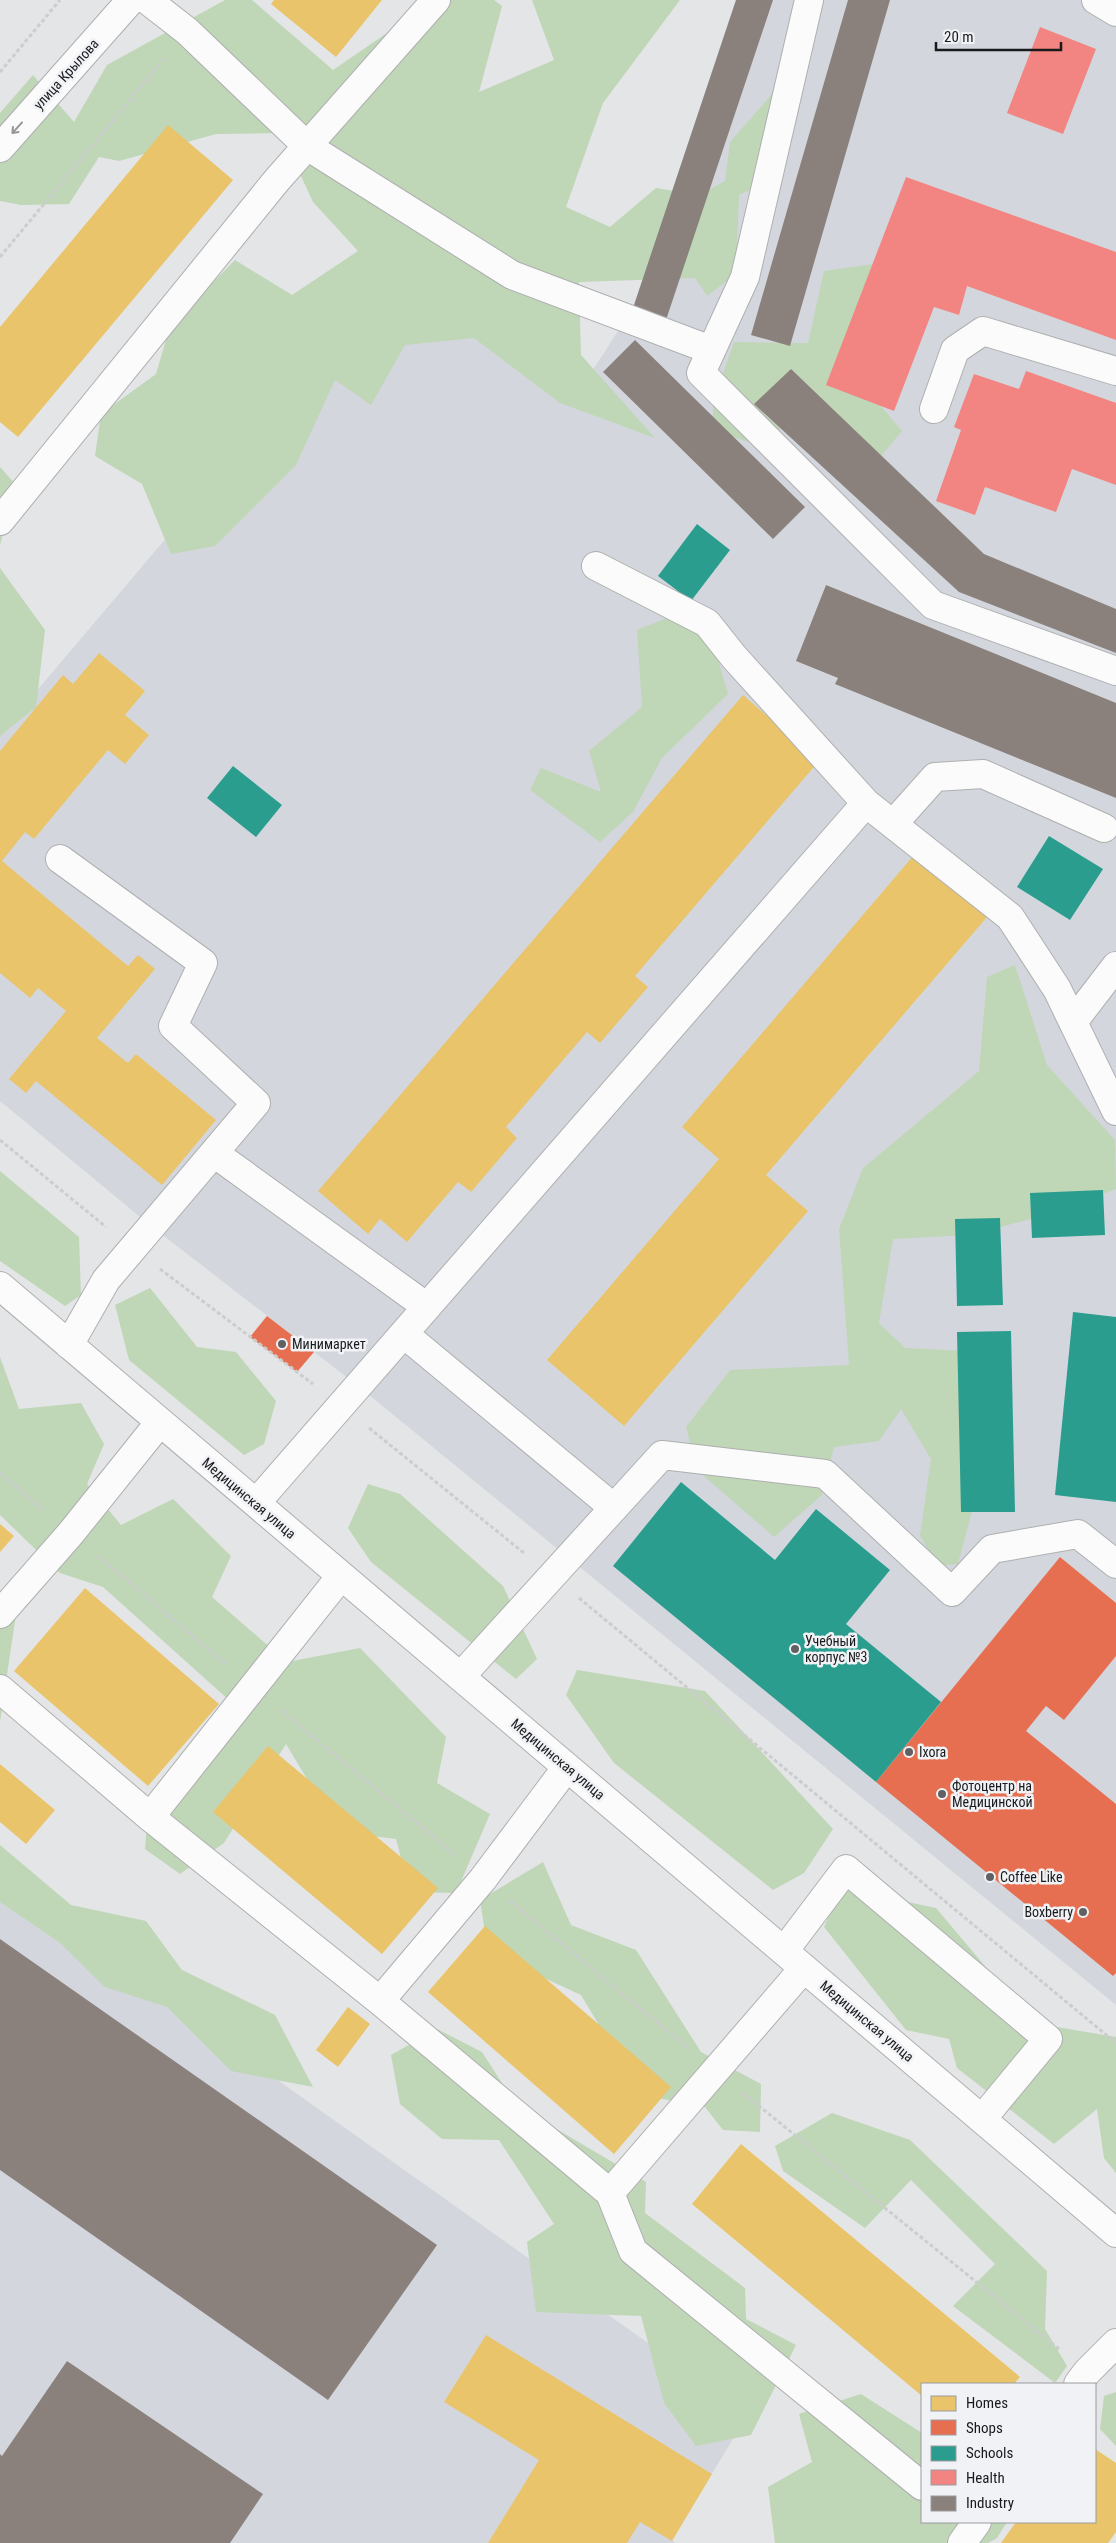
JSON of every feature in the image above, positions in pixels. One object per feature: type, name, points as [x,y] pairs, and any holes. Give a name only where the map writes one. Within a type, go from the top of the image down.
[{"type":"street","name":"улица Крылова","points":[[0,148],[131,0]]},
{"type":"street","points":[[146,0],[187,31],[307,146],[512,275],[711,350]]},
{"type":"street","points":[[0,520],[271,188],[436,0]]},
{"type":"street","points":[[809,0],[745,277],[701,373],[933,605],[1116,672]]},
{"type":"street","points":[[1096,0],[1116,12]]},
{"type":"street","points":[[934,409],[955,350],[983,331],[1116,371]]},
{"type":"street","points":[[596,566],[707,623],[734,657],[866,802],[1010,917],[1057,989],[1116,1111]]},
{"type":"street","points":[[893,824],[935,777],[983,774],[1104,828]]},
{"type":"street","points":[[256,1503],[866,802]]},
{"type":"street","points":[[60,859],[203,963],[173,1026],[256,1103],[106,1280],[69,1345]]},
{"type":"street","points":[[1073,1022],[1116,966]]},
{"type":"street","points":[[214,1153],[427,1307]]},
{"type":"street","name":"Медицинская улица","points":[[0,1286],[1116,2233]]},
{"type":"street","points":[[404,1334],[614,1508]]},
{"type":"street","points":[[0,1614],[71,1533],[160,1422]]},
{"type":"street","points":[[461,1676],[662,1454],[824,1474],[952,1592],[992,1549],[1078,1534],[1116,1564]]},
{"type":"street","points":[[150,1817],[341,1576]]},
{"type":"street","points":[[0,1689],[150,1817],[380,2000],[610,2193],[633,2251],[921,2485]]},
{"type":"street","points":[[380,2000],[483,1879],[567,1767]]},
{"type":"street","points":[[610,2193],[715,2070],[794,1959],[846,1869],[1048,2039],[982,2119]]},
{"type":"street","points":[[1082,2378],[1116,2344]]},
{"type":"path","points":[[0,72],[60,0]]},
{"type":"path","points":[[0,257],[187,31]]},
{"type":"path","points":[[0,1473],[252,1686],[715,2070],[1082,2378]]},
{"type":"shaded area","points":[[736,0],[1116,0],[1116,2005],[358,1386],[151,1226],[0,1101],[0,734],[368,300],[421,287],[574,399],[633,308]]},
{"type":"shaded area","points":[[0,1883],[748,2414],[672,2540],[675,2543],[0,2543]]},
{"type":"green space","points":[[225,0],[252,0],[333,70],[435,0],[494,0],[502,6],[479,92],[554,60],[532,0],[680,0],[603,103],[566,207],[610,227],[656,188],[699,195],[725,181],[730,142],[772,94],[795,114],[777,178],[739,195],[736,274],[707,296],[695,278],[579,282],[581,355],[655,438],[560,403],[474,338],[405,345],[371,405],[335,380],[296,465],[215,546],[171,554],[142,484],[95,456],[101,414],[156,374],[170,326],[235,260],[292,295],[358,251],[313,202],[281,133],[216,134],[119,161],[99,157],[69,204],[21,205],[0,201],[0,113],[33,75],[74,122],[107,65]]},
{"type":"green space","points":[[887,262],[852,372],[902,431],[872,467],[796,403],[768,449],[713,430],[713,402],[734,342],[808,343],[824,271]]},
{"type":"green space","points":[[0,467],[16,485],[0,545]]},
{"type":"green space","points":[[0,568],[45,630],[36,707],[0,736]]},
{"type":"green space","points":[[669,617],[713,643],[728,694],[662,758],[633,812],[600,842],[530,790],[541,768],[601,792],[589,751],[642,707],[637,630]]},
{"type":"green space","points":[[1015,965],[1047,1065],[1115,1140],[1116,1189],[1046,1215],[970,1235],[893,1239],[879,1323],[905,1348],[966,1351],[985,1463],[958,1564],[938,1566],[920,1536],[931,1459],[901,1409],[879,1441],[834,1447],[822,1495],[774,1537],[697,1470],[686,1427],[730,1370],[849,1365],[839,1229],[863,1168],[979,1071],[987,977]]},
{"type":"green space","points":[[0,1171],[79,1237],[81,1295],[65,1306],[0,1261]]},
{"type":"green space","points":[[150,1288],[197,1347],[236,1352],[276,1401],[264,1444],[244,1455],[129,1360],[115,1305]]},
{"type":"green space","points":[[0,1357],[19,1409],[81,1403],[104,1444],[87,1484],[121,1525],[173,1499],[231,1556],[212,1597],[287,1662],[360,1648],[446,1737],[437,1783],[490,1814],[456,1893],[410,1892],[396,1839],[339,1832],[286,1744],[224,1843],[180,1874],[145,1849],[149,1799],[240,1710],[103,1587],[60,1573],[0,1515]]},
{"type":"green space","points":[[368,1484],[400,1494],[503,1586],[537,1659],[516,1679],[371,1562],[348,1528]]},
{"type":"green space","points":[[0,1610],[16,1614],[0,1722]]},
{"type":"green space","points":[[577,1670],[705,1691],[833,1829],[804,1873],[773,1890],[614,1763],[566,1695]]},
{"type":"green space","points":[[0,1845],[71,1905],[146,1921],[182,1970],[275,2015],[313,2087],[231,2071],[167,2007],[105,1987],[59,1942],[0,1902]]},
{"type":"green space","points":[[543,1862],[571,1925],[636,1950],[701,2052],[761,2084],[760,2132],[723,2130],[705,2107],[641,2095],[581,1995],[488,1952],[480,1900]]},
{"type":"green space","points":[[841,1888],[936,1908],[1033,2023],[1116,2037],[1116,2173],[1104,2158],[1097,2109],[1054,2144],[957,2068],[949,2039],[906,2030],[824,1927]]},
{"type":"green space","points":[[437,2029],[482,2052],[516,2105],[646,2182],[645,2213],[745,2288],[746,2319],[796,2345],[751,2435],[696,2446],[664,2403],[641,2316],[536,2312],[527,2242],[554,2224],[499,2140],[442,2139],[400,2104],[391,2055]]},
{"type":"green space","points":[[832,2113],[910,2140],[1047,2271],[1045,2329],[1067,2366],[1055,2383],[953,2306],[995,2264],[911,2180],[865,2228],[783,2171],[775,2146]]},
{"type":"green space","points":[[1116,2392],[1116,2446],[1100,2429],[1104,2396]]},
{"type":"green space","points":[[861,2394],[921,2432],[921,2523],[1006,2523],[997,2538],[988,2543],[775,2543],[768,2487],[812,2462],[799,2414]]},
{"type":"building: Homes","points":[[274,0],[382,0],[336,57],[271,4]]},
{"type":"building: Homes","points":[[168,125],[233,180],[18,437],[0,422],[0,327]]},
{"type":"building: Homes","points":[[99,653],[145,691],[125,715],[149,735],[125,764],[108,750],[34,839],[25,832],[2,861],[128,966],[138,955],[155,969],[97,1038],[128,1063],[136,1054],[216,1120],[162,1185],[36,1081],[26,1093],[9,1079],[66,1011],[38,988],[30,998],[0,973],[0,751],[63,675],[73,684]]},
{"type":"building: Homes","points":[[743,695],[819,761],[635,976],[648,987],[600,1043],[587,1032],[506,1127],[517,1138],[471,1192],[458,1182],[407,1242],[380,1219],[368,1234],[318,1191]]},
{"type":"building: Homes","points":[[914,855],[987,917],[766,1175],[808,1211],[624,1426],[547,1360],[719,1159],[682,1127]]},
{"type":"building: Homes","points":[[0,1524],[14,1536],[0,1552]]},
{"type":"building: Homes","points":[[85,1588],[219,1704],[148,1786],[14,1671]]},
{"type":"building: Homes","points":[[268,1746],[438,1888],[382,1954],[213,1812]]},
{"type":"building: Homes","points":[[0,1764],[55,1810],[26,1844],[0,1822]]},
{"type":"building: Homes","points":[[485,1926],[671,2087],[614,2154],[428,1992]]},
{"type":"building: Homes","points":[[348,2007],[370,2024],[338,2067],[316,2050]]},
{"type":"building: Homes","points":[[741,2144],[1020,2377],[1015,2383],[921,2383],[921,2395],[692,2204]]},
{"type":"building: Homes","points":[[486,2335],[712,2474],[672,2541],[640,2522],[627,2543],[488,2543],[539,2460],[444,2402]]},
{"type":"building: Homes","points":[[1096,2450],[1116,2463],[1116,2532],[1108,2543],[1001,2543],[1015,2523],[1096,2523]]},
{"type":"building: Shops","name":"Минимаркет","points":[[267,1316],[314,1352],[297,1372],[250,1337]]},
{"type":"building: Shops","points":[[1060,1557],[1116,1603],[1116,1656],[1064,1720],[1046,1706],[1026,1731],[1116,1804],[1116,1973],[1113,1976],[876,1782]]},
{"type":"building: Schools","points":[[697,524],[730,550],[691,601],[658,576]]},
{"type":"building: Schools","points":[[233,766],[282,805],[256,837],[207,798]]},
{"type":"building: Schools","points":[[1049,836],[1103,869],[1070,920],[1017,887]]},
{"type":"building: Schools","points":[[1103,1190],[1105,1235],[1032,1238],[1030,1193]]},
{"type":"building: Schools","points":[[1000,1218],[1003,1305],[957,1306],[955,1219]]},
{"type":"building: Schools","points":[[1073,1312],[1116,1317],[1116,1502],[1055,1495]]},
{"type":"building: Schools","points":[[1011,1331],[1015,1512],[961,1512],[957,1332]]},
{"type":"building: Schools","name":"Учебный корпус №3","points":[[681,1482],[775,1560],[816,1509],[890,1570],[846,1624],[941,1702],[876,1782],[613,1566]]},
{"type":"building: Health","points":[[1040,27],[1096,49],[1063,134],[1007,113]]},
{"type":"building: Health","points":[[906,177],[1116,252],[1116,340],[967,286],[959,315],[934,307],[894,411],[826,385]]},
{"type":"building: Health","points":[[1026,371],[1116,403],[1116,485],[1072,469],[1056,512],[985,487],[975,515],[936,501],[961,430],[954,427],[974,374],[1019,389]]},
{"type":"building: Industry","points":[[736,0],[773,0],[666,320],[633,308]]},
{"type":"building: Industry","points":[[848,0],[890,0],[790,346],[751,335]]},
{"type":"building: Industry","points":[[635,340],[805,507],[773,539],[603,372]]},
{"type":"building: Industry","points":[[791,369],[984,554],[1116,609],[1116,653],[959,592],[754,404]]},
{"type":"building: Industry","points":[[826,585],[1116,703],[1116,798],[835,684],[838,678],[796,661]]},
{"type":"building: Industry","points":[[0,1939],[437,2245],[328,2400],[0,2170]]},
{"type":"building: Industry","points":[[67,2361],[263,2494],[230,2543],[0,2543],[0,2454],[2,2456]]},
{"type":"place","name":"Минимаркет","points":[[282,1344]]},
{"type":"place","name":"Учебный корпус №3","points":[[795,1649]]},
{"type":"place","name":"Ixora","points":[[909,1752]]},
{"type":"place","name":"Фотоцентр на Медицинской","points":[[942,1794]]},
{"type":"place","name":"Coffee Like","points":[[990,1877]]},
{"type":"place","name":"Boxberry","points":[[1083,1912]]}]
